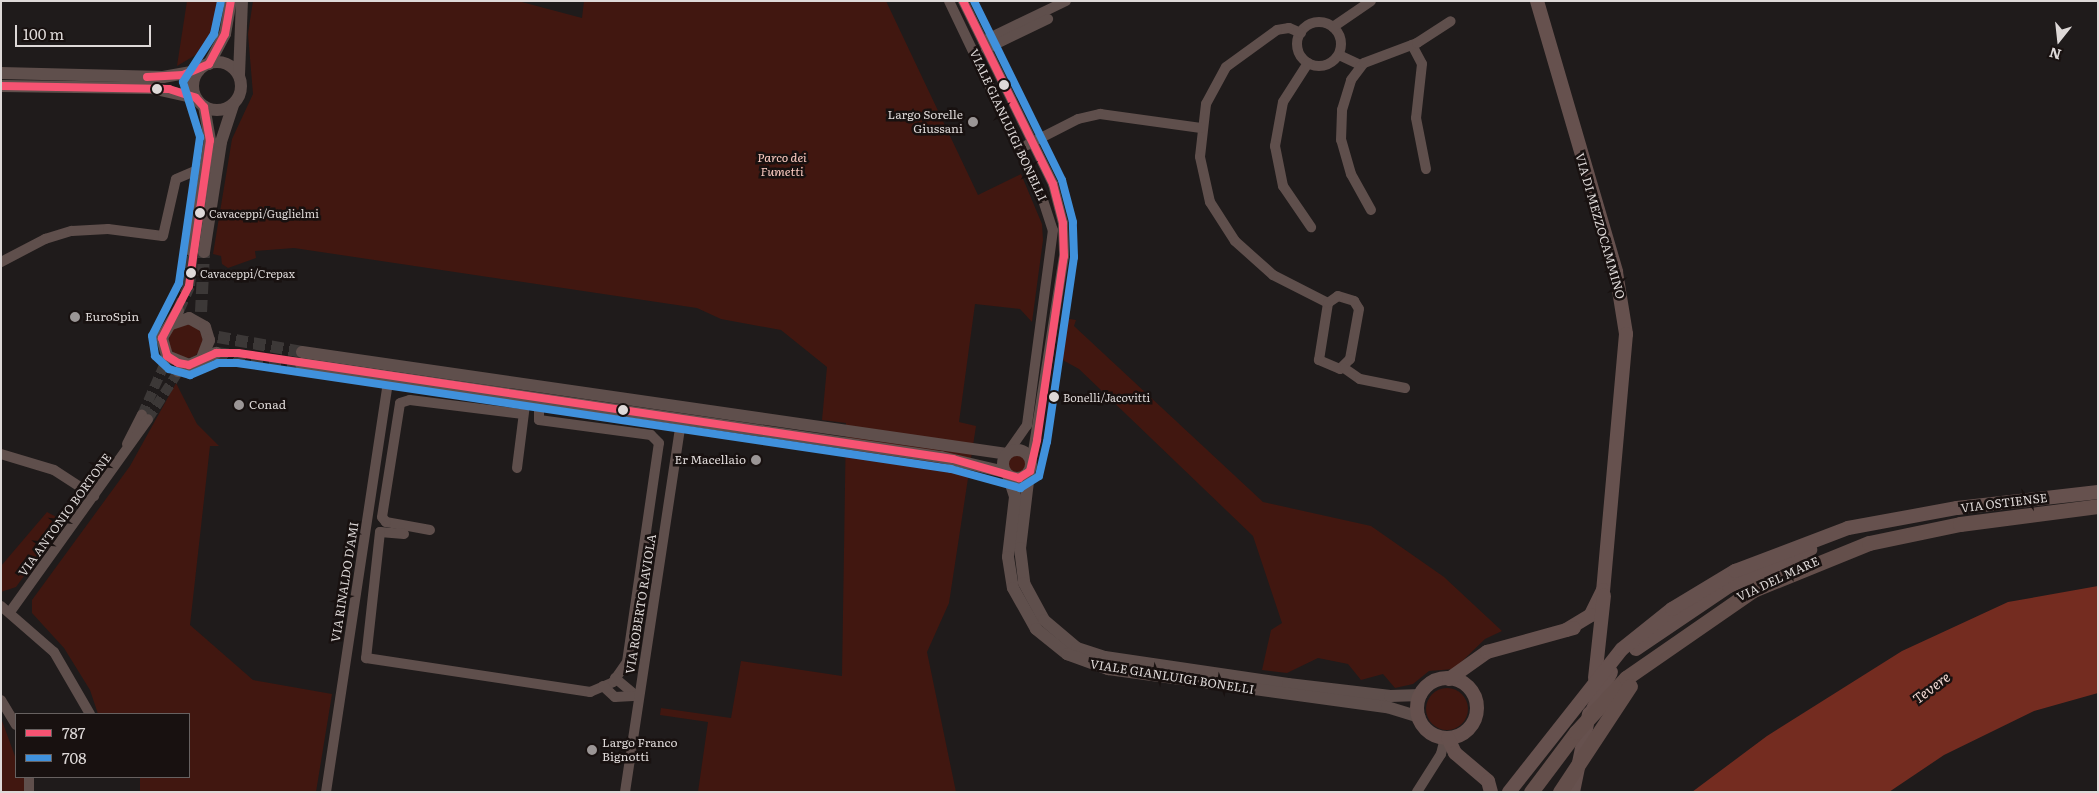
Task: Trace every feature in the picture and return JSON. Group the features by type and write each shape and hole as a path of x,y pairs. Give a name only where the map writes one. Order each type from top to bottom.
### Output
{"main road":[{"name":"VIA DI MEZZOCAMMINO","path":"1537,1 1621,292 1626,347 1621,431 1604,575 1601,642"},
{"name":"VIA OSTIENSE","path":"1910,517 2098,492"},
{"name":"VIA DEL MARE","path":"1531,792 1597,708 1673,642 1748,592 1854,547 1947,526 2098,506"},
{"path":"1587,723 1601,686 1619,663 1720,591 1819,546 1910,517"},
{"path":"1509,792 1601,672 1637,636 1672,609 1766,556 1837,531 1910,517"},
{"name":"VIA DI MEZZOCAMMINO","path":"1566,630 1594,611 1604,575"},
{"name":"VIA DI MEZZOCAMMINO","path":"1449,679 1502,647 1566,630 1592,626 1599,632 1601,642"},
{"path":"1573,792 1601,642"},
{"path":"1560,792 1617,702 1673,642"},
{"path":"1446,738 1470,727 1477,709 1467,686 1449,679 1432,682 1421,695 1419,717 1427,730 1446,738 1455,753 1491,790"}],"street":[{"path":"231,1 225,34 193,84 210,134 198,252 221,142 233,105 241,91 239,76 242,1"},
{"name":"VIALE GIANLUIGI BONELLI","path":"949,1 1047,208 1053,246 1027,425 1007,454 1007,474 1015,497 1008,557 1013,588 1036,629 1067,654 1108,668 1387,707 1419,717"},
{"name":"VIALE GIANLUIGI BONELLI","path":"963,1 1057,195 1064,242 1020,548 1024,584 1044,620 1077,648 1099,656 1278,683 1390,696 1421,695"},
{"path":"984,45 1066,1"},
{"path":"1308,64 1297,46 1300,33 1315,23 1333,27 1371,1"},
{"path":"984,45 1048,19"},
{"path":"1370,210 1351,174 1341,135 1344,98 1360,66 1412,45 1451,21"},
{"path":"1308,64 1326,65 1339,55 1341,42 1333,27"},
{"path":"1300,33 1289,28 1277,30 1233,59 1213,87 1201,128 1204,182 1224,227 1264,268 1314,292 1328,303"},
{"path":"1412,45 1422,64 1416,118 1426,169"},
{"path":"1339,55 1360,66"},
{"path":"1,73 163,77 204,67 226,64 239,76"},
{"path":"1308,64 1283,102 1275,146 1283,186 1311,227"},
{"path":"1,86 151,88 219,111 233,105"},
{"path":"1019,149 1091,115 1130,117 1201,128"},
{"path":"1,262 44,239 91,229 160,237 167,233 176,179 206,166"},
{"path":"1314,292 1354,301 1359,309 1344,368"},
{"path":"1338,296 1328,303 1319,360 1327,367 1344,368 1360,380 1405,388"},
{"path":"178,311 162,338 166,359 184,369 202,358 216,353"},
{"path":"169,325 185,318 202,318 214,336 202,358"},
{"path":"844,438 681,420 388,376 301,358 973,457 1021,451 1030,469 1019,478 973,457"},
{"name":"VIA RINALDO D'AMI","path":"326,792 388,376"},
{"path":"517,468 526,397"},
{"path":"403,537 379,538 366,658 590,692 615,678 627,662 659,443 651,436 540,420 539,399"},
{"path":"430,530 386,522 382,516 400,403 410,400 523,414"},
{"name":"VIA ANTONIO BORTONE","path":"6,609 94,496 122,457 145,417"},
{"name":"VIA ROBERTO RAVIOLA","path":"625,792 636,696 681,420"},
{"path":"1,454 54,470 94,496"},
{"path":"6,609 59,659 89,713"},
{"path":"615,678 636,696"},
{"path":"603,686 615,697 636,696"},
{"path":"1,700 15,722"},
{"path":"1417,792 1438,759 1446,738"},
{"path":"29,778 29,792"}],"green space":[{"path":"187,1 222,1 217,34 209,47 177,66"},
{"name":"Parco dei Fumetti","path":"253,1 518,1 582,18 584,1 886,1 978,195 1021,174 1042,224 1043,240 1032,322 1020,309 975,304 959,422 976,426 949,603 927,652 956,792 698,792 708,722 660,715 661,708 731,718 741,661 842,676 846,423 822,420 827,367 781,330 721,319 697,308 294,248 255,251 256,258 228,268 222,264 221,256 213,254 232,139 253,94 248,34"},
{"path":"1064,318 1076,320 1074,326 1263,502 1371,526 1444,577 1502,631 1485,639 1454,669 1429,671 1413,684 1395,688 1383,674 1361,680 1348,664 1318,658 1287,673 1262,670 1271,630 1282,623 1253,536 1079,369 1059,358"},
{"path":"186,324 198,329 203,341 198,353 186,358 174,353 169,341 174,329"},
{"path":"176,383 197,424 219,446 210,446 190,625 253,680 332,694 316,792 140,792 140,778 190,778 190,713 98,713 90,690 64,648 32,613 32,600 130,466"},
{"path":"1013,455 1021,455 1026,460 1024,471 1013,473 1008,468 1008,460"},
{"path":"47,512 64,521 16,587 1,592 1,566"},
{"path":"1443,688 1451,688 1462,694 1468,709 1462,724 1451,730 1443,730 1432,724 1426,713 1426,705 1432,694"},
{"path":"1,718 15,756 15,778 25,778 24,792 1,792"}],"water":[{"name":"Tevere","path":"2098,586 2098,693 2034,711 1944,755 1889,792 1692,792 1767,736 1902,651 2008,602"}],"tunnel":[{"path":"178,311 189,286 192,251"},
{"path":"201,312 204,252"},
{"path":"218,337 302,352"},
{"path":"216,353 301,364"},
{"path":"142,415 165,363"},
{"path":"148,419 178,372"}],"transit line":[{"name":"708","path":"221,1 214,34 183,82 200,137 179,283 152,336 155,356 169,369 190,375 218,363 237,363 951,469 1020,488 1039,476 1047,442 1074,257 1073,222 1062,180 974,1"},
{"name":"787","path":"147,77 183,75 209,64 225,34 231,1"},
{"name":"787","path":"1,86 169,89 196,98 204,107 210,140 189,286 162,338 167,356 178,363 189,365 216,353 238,353 953,459 1019,478 1030,471 1037,440 1064,256 1063,223 1053,184 963,1"}],"place":[{"name":"Largo Sorelle Giussani","path":"973,122"},
{"name":"Cavaceppi/Guglielmi","path":"200,213"},
{"name":"Cavaceppi/Crepax","path":"191,273"},
{"name":"EuroSpin","path":"75,317"},
{"name":"Bonelli/Jacovitti","path":"1054,397"},
{"name":"Conad","path":"239,405"},
{"name":"Er Macellaio","path":"756,460"},
{"name":"Largo Franco Bignotti","path":"592,750"}]}
